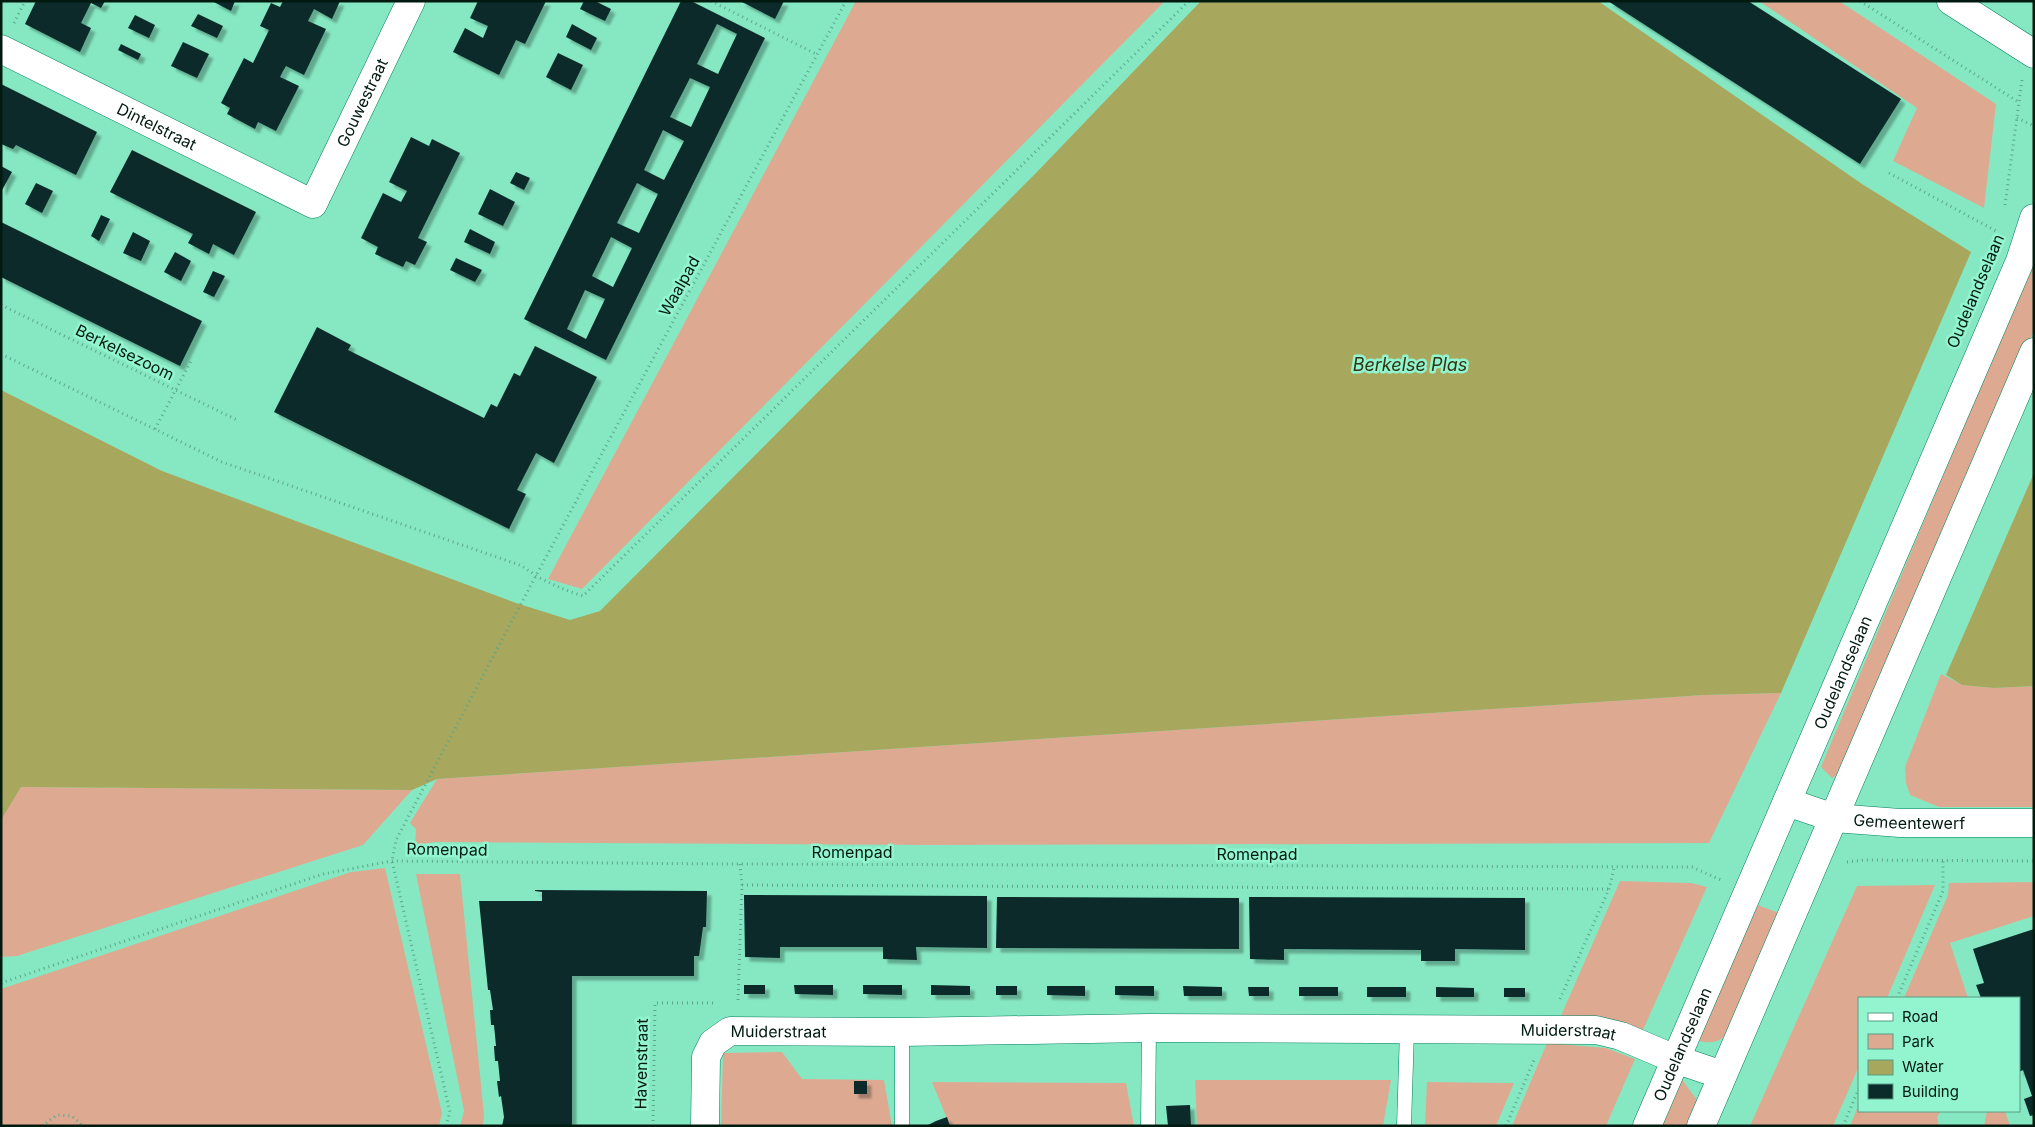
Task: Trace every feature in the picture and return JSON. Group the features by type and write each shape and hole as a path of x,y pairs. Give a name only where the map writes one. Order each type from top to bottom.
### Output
{"street":[{"name":"Gouwestraat","path":"313,204 411,1"},
{"path":"1951,1 2033,53"},
{"name":"Dintelstraat","path":"1,49 313,204"},
{"name":"Oudelandselaan","path":"1646,1126 2020,261 2034,218"},
{"path":"1701,1126 2034,352"},
{"name":"Gemeentewerf","path":"1787,802 1834,818 1900,823 2034,823"},
{"name":"Muiderstraat","path":"705,1126 706,1057 713,1043 730,1031 902,1032 1149,1028 1407,1030 1548,1028 1596,1030 1621,1036 1675,1059 1722,1076"}],"lane":[{"path":"1148,1126 1149,1028"},
{"path":"1404,1126 1407,1030"},
{"path":"902,1032 902,1126"}],"path":[{"path":"711,1 818,55"},
{"name":"Waalpad","path":"392,861 396,840 406,820 532,582 846,1"},
{"path":"1,354 222,462 526,567 536,575 566,591 583,596 1189,1"},
{"path":"1860,1 2020,103"},
{"name":"Oudelandselaan","path":"2004,214 2023,72 2033,53"},
{"path":"2017,118 2034,126"},
{"name":"Oudelandselaan","path":"1889,173 2001,233 2002,224"},
{"name":"Berkelsezoom","path":"1,305 239,421"},
{"path":"154,429 192,359"},
{"path":"1844,863 1865,860 2034,861"},
{"path":"1897,997 1943,891 1943,860"},
{"path":"392,861 450,1112 446,1126"},
{"name":"Romenpad","path":"1,983 323,874 392,861 1692,867 1720,879 1723,873"},
{"path":"737,1031 742,885 740,864"},
{"path":"742,885 1609,889"},
{"name":"Havenstraat","path":"653,1126 655,1003"},
{"path":"1843,1126 1858,1090"},
{"path":"42,1126 57,1115 72,1116 83,1126"}],"green space":[{"path":"856,1 1165,1 582,589 548,579"},
{"path":"1759,1 1839,1 1996,104 1984,208 1893,161 1917,108"},
{"path":"2034,252 2034,330 1843,771 1832,778 1821,767 2026,278"},
{"path":"1941,674 1962,685 1994,688 2034,686 2034,807 1939,807 1910,795 1906,783 1905,767"},
{"path":"1781,693 1709,843 929,845 436,842 415,845 416,829 410,823 437,779 1704,695"},
{"path":"21,787 412,790 363,845 17,956 1,957 1,816"},
{"path":"385,868 442,1113 439,1126 1,1126 1,989 351,872"},
{"path":"416,874 460,874 484,1115 483,1126 460,1126 464,1111"},
{"path":"1620,881 1691,883 1707,887 1642,1032 1560,1018"},
{"path":"2034,882 2034,916 1950,943 1968,997 1904,997 1948,895 1949,883"},
{"path":"1935,885 1887,997 1858,997 1858,1068 1833,1126 1750,1126 1857,886"},
{"path":"1752,903 1782,914 1726,1036 1712,1042 1697,1040"},
{"path":"1547,1043 1606,1048 1635,1059 1606,1126 1512,1126"},
{"path":"782,1052 802,1079 884,1080 892,1126 721,1126 723,1053"},
{"path":"1680,1077 1697,1100 1686,1126 1659,1126"},
{"path":"1195,1080 1391,1080 1383,1126 1197,1126"},
{"path":"932,1082 1126,1083 1134,1126 950,1126"},
{"path":"1427,1082 1514,1083 1496,1126 1425,1126"},
{"path":"1858,1106 1858,1112 1940,1112 1937,1117 1939,1126 1850,1126"},
{"path":"1987,1112 2005,1112 2010,1126 1984,1126"}],"water":[{"name":"Berkelse Plas","path":"1201,1 1598,1 1862,184 1971,252 1781,693 1704,695 437,779 412,790 21,787 1,820 1,390 162,471 516,603 570,620 600,611 1036,173"},
{"path":"2034,473 2034,686 1994,688 1962,685 1946,675"}],"building":[{"path":"36,1 105,1 101,8 91,3 81,23 91,28 80,52 25,24"},
{"path":"212,1 235,1 231,11"},
{"path":"283,1 340,1 332,19 314,9 308,21 326,29 304,75 286,66 280,77 299,86 276,131 258,122 255,129 227,114 230,108 221,103 244,58 253,63 269,30 260,26 271,3 280,7"},
{"path":"478,1 546,1 525,44 516,40 499,75 453,52 465,28 483,38 488,26 470,18"},
{"path":"584,1 595,1 611,9 605,21 580,9"},
{"path":"681,1 691,1 765,38 606,360 524,319","holes":["717,24 737,34 718,74 697,64","690,78 710,87 691,127 670,117","663,130 684,141 664,180 644,170","637,183 658,194 639,233 617,223","611,237 632,248 613,287 592,276","585,290 605,299 586,339 567,329"]},
{"path":"740,1 784,1 775,19"},
{"path":"1608,1 1748,1 1901,99 1860,164"},
{"path":"198,14 223,26 217,38 191,26"},
{"path":"135,15 155,25 149,38 128,28"},
{"path":"572,24 597,38 591,50 566,37"},
{"path":"183,42 209,54 197,78 171,66"},
{"path":"121,44 141,54 138,60 118,50"},
{"path":"558,53 583,65 571,90 546,77"},
{"path":"1,84 97,132 76,175 16,145 13,149 1,144"},
{"path":"411,137 429,146 432,139 460,153 418,238 427,242 415,265 406,261 403,267 375,254 378,247 361,238 383,193 401,202 407,191 389,182"},
{"path":"132,150 256,212 234,255 213,244 209,254 188,243 193,234 110,192"},
{"path":"1,166 12,172 1,192"},
{"path":"516,172 530,178 524,190 510,183"},
{"path":"36,183 53,191 42,213 25,204"},
{"path":"490,189 515,202 503,226 478,214"},
{"path":"101,215 110,219 99,241 91,236"},
{"path":"1,222 202,321 180,366 1,277"},
{"path":"470,229 495,242 490,254 464,242"},
{"path":"133,232 150,241 141,261 123,253"},
{"path":"175,252 191,261 181,281 164,272"},
{"path":"456,258 482,270 475,282 450,270"},
{"path":"213,271 225,276 214,297 203,292"},
{"path":"317,327 351,345 348,350 484,418 491,404 497,407 514,373 520,376 535,346 597,377 554,463 536,453 517,490 526,494 509,529 274,412"},
{"path":"535,890 707,891 706,927 703,927 699,956 694,956 694,976 572,976 572,1126 502,1126 504,1117 497,1081 500,1081 498,1061 495,1061 494,1025 491,1025 490,1010 493,1010 490,990 488,990 479,901 542,901 542,892"},
{"path":"744,895 987,896 987,948 916,947 917,960 883,959 883,947 780,947 780,958 745,957"},
{"path":"997,897 1239,898 1239,949 996,948"},
{"path":"1249,897 1525,898 1525,950 1455,949 1455,961 1421,961 1421,950 1284,949 1284,960 1250,959"},
{"path":"2034,929 2034,1115 2030,1116 2024,1099 2032,1096 2023,1070 2020,1072 2020,997 1981,997 1976,985 1984,983 1973,949"},
{"path":"744,985 765,985 765,994 744,994"},
{"path":"794,985 833,985 833,995 795,994"},
{"path":"863,985 902,985 902,995 863,994"},
{"path":"931,985 970,986 970,995 931,995"},
{"path":"996,986 1017,986 1017,995 996,995"},
{"path":"1047,986 1085,986 1085,996 1047,995"},
{"path":"1115,986 1154,986 1154,996 1115,995"},
{"path":"1183,986 1222,987 1222,996 1184,996"},
{"path":"1248,987 1269,987 1269,996 1249,996"},
{"path":"1299,987 1338,987 1338,996 1299,996"},
{"path":"1367,987 1406,987 1406,997 1367,997"},
{"path":"1436,987 1474,988 1474,997 1436,997"},
{"path":"1504,988 1525,988 1525,997 1504,997"},
{"path":"854,1081 867,1081 867,1094 854,1094"},
{"path":"1190,1105 1191,1126 1168,1126 1166,1106"},
{"path":"947,1117 950,1126 926,1126 936,1121"}]}
